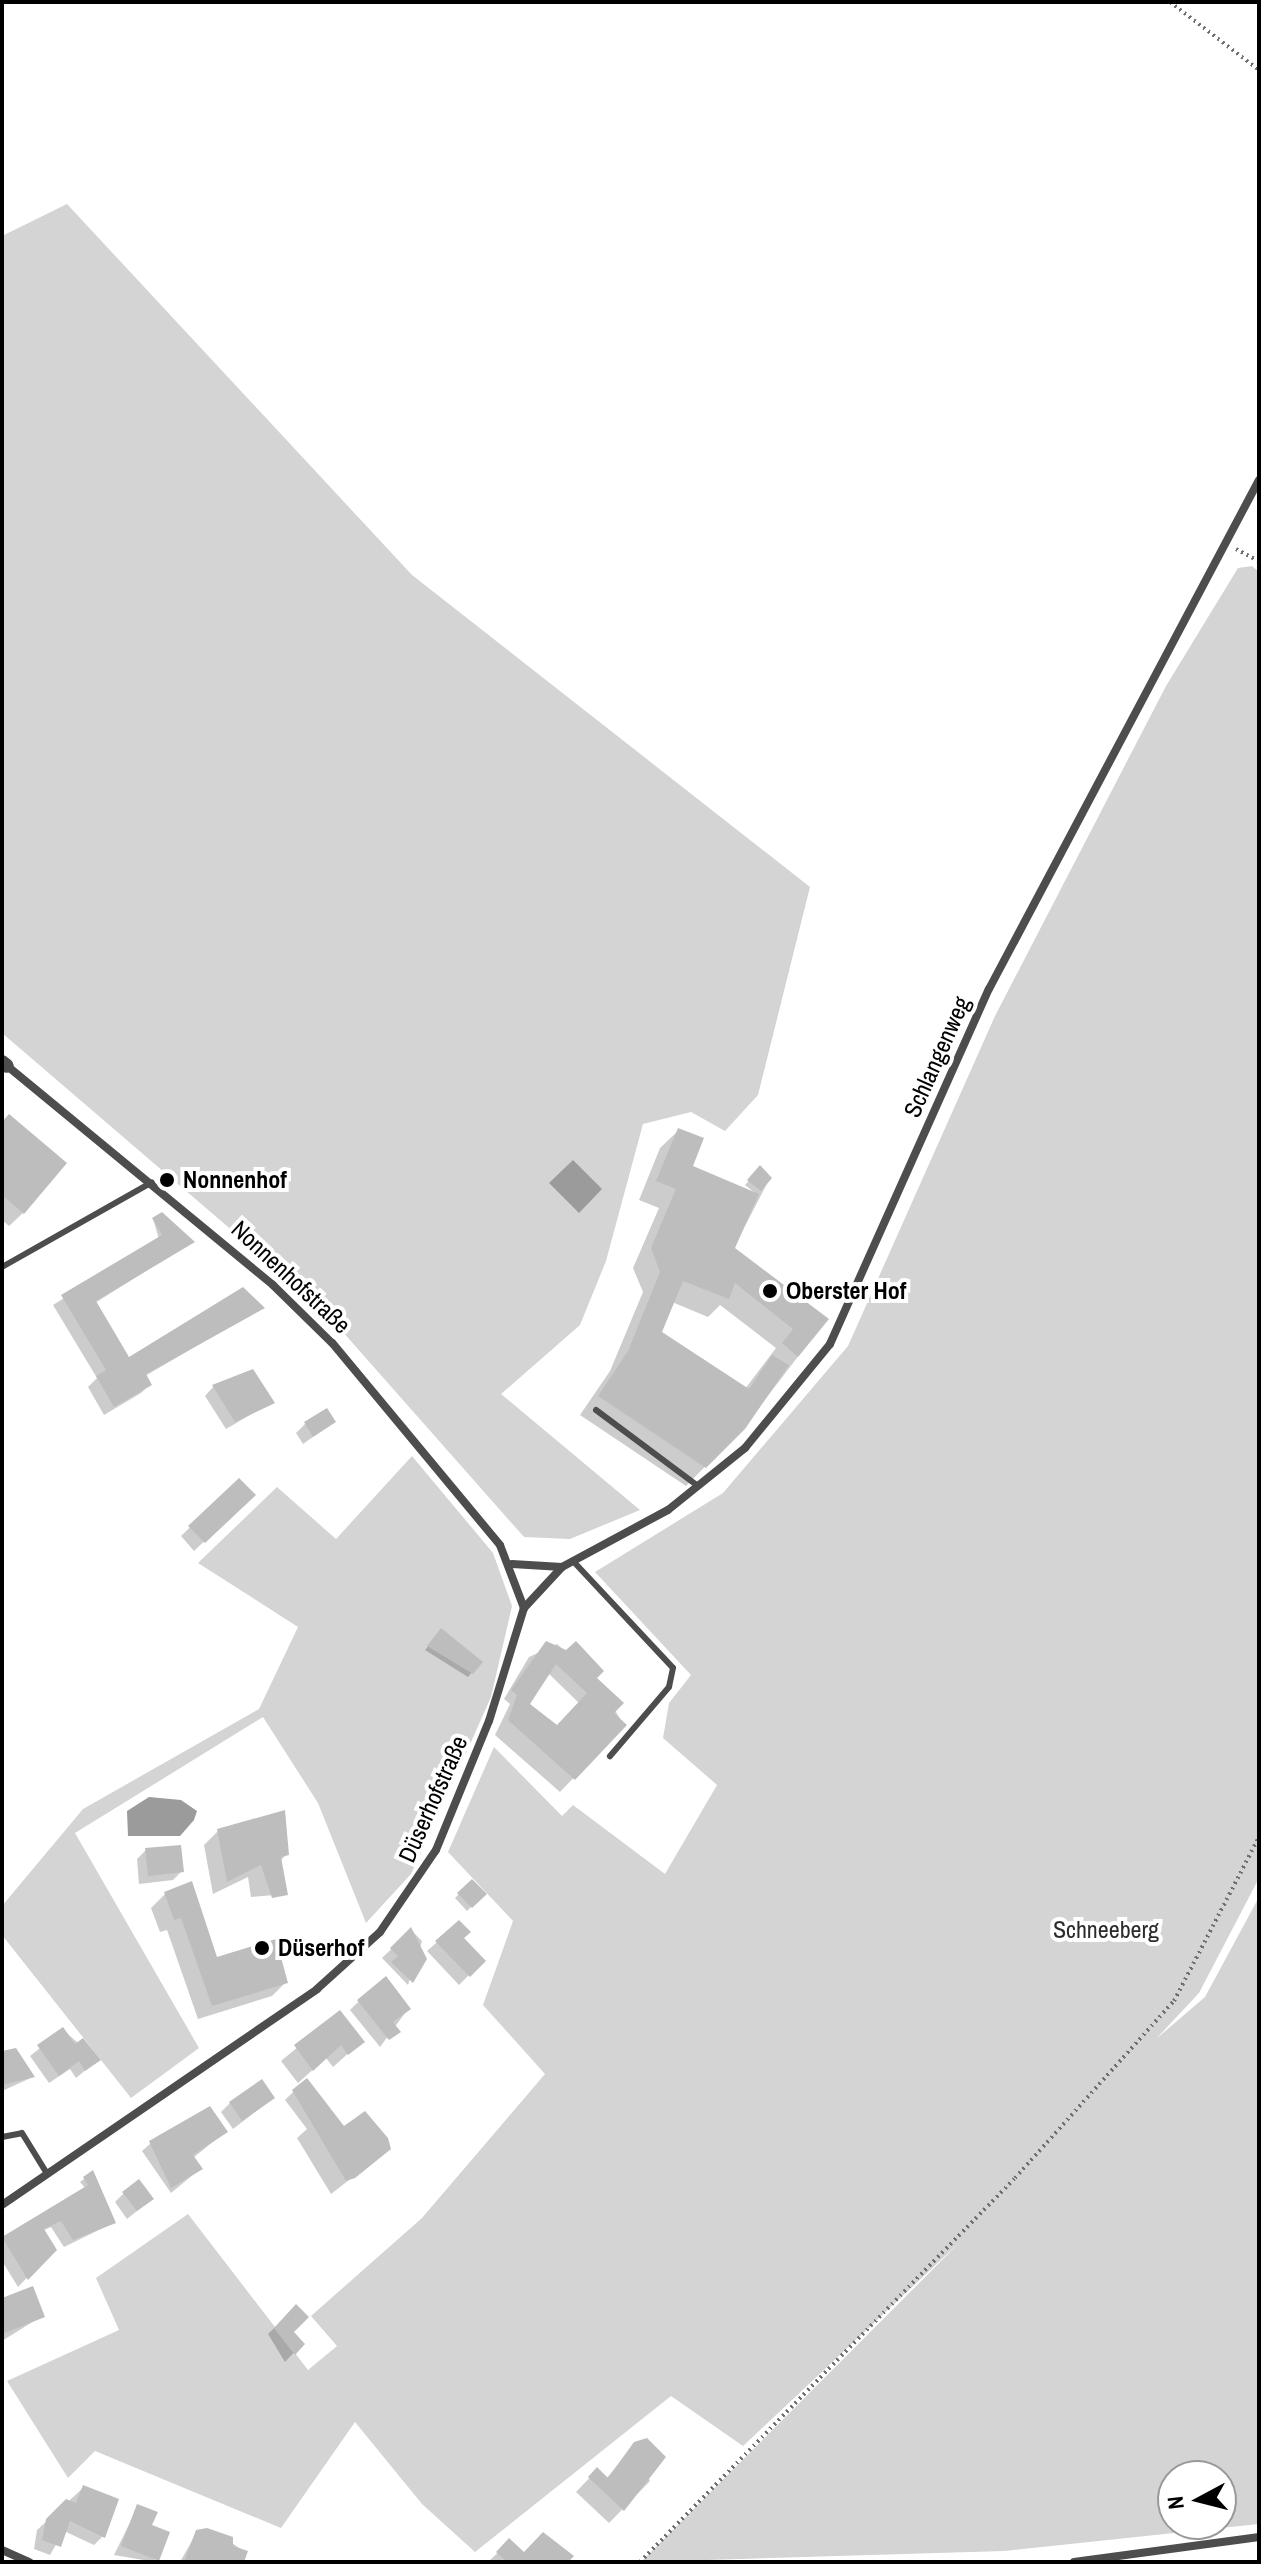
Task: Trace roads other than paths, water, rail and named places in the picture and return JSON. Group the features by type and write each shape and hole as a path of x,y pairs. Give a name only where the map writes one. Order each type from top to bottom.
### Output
{"street":[{"name":"Schlangenweg","path":"562,1567 698,1486 745,1448 830,1344 989,989 1259,480"},
{"name":"Nonnenhofstraße","path":"5,1064 152,1182 332,1343 512,1564 524,1608"},
{"path":"512,1564 562,1567"},
{"name":"Düserhofstraße","path":"2,2205 317,1989 380,1932 436,1850 494,1708 524,1608 562,1567"},
{"path":"1074,2562 1259,2537"},
{"path":"2,2550 29,2562"}],"lane":[{"path":"2,1267 152,1182"},
{"path":"596,1410 698,1486"},
{"path":"573,1561 673,1668 669,1687 610,1756"},
{"path":"2,2137 22,2133 46,2172"}],"place":[{"name":"Nonnenhof","path":"167,1180"},
{"name":"Oberster Hof","path":"770,1291"},
{"name":"Düserhof","path":"262,1948"}],"park label":[{"name":"Schneeberg","path":"1106,1930"}]}
